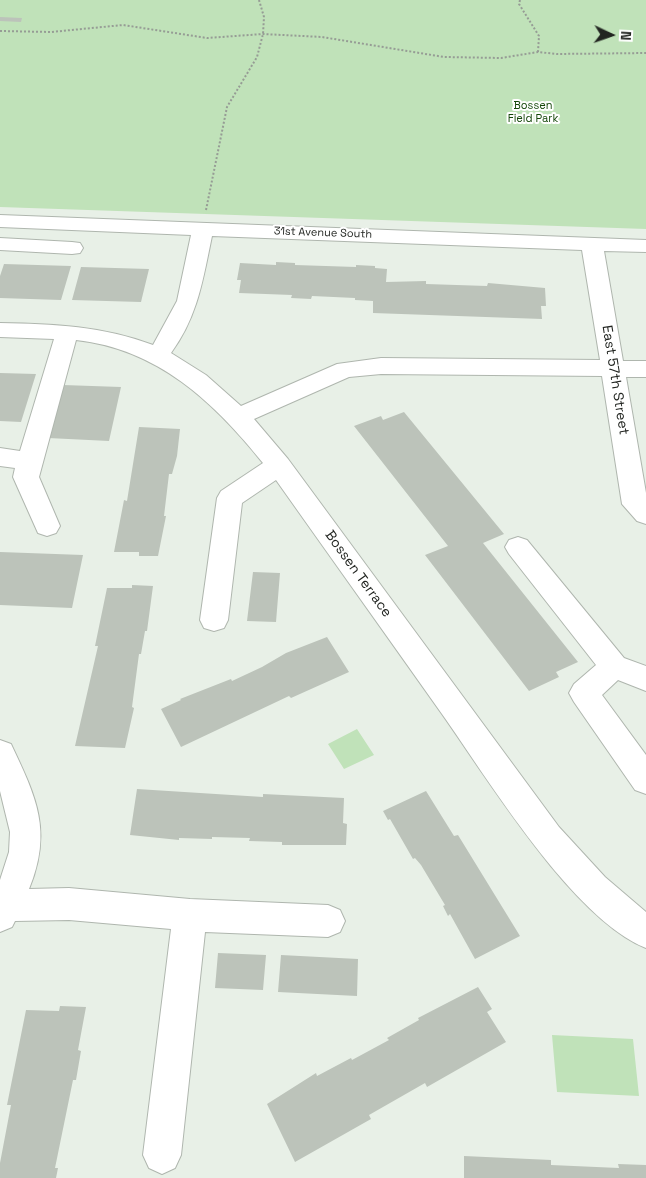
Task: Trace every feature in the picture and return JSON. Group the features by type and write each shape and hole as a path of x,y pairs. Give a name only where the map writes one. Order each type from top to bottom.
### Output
{"street":[{"name":"31st Avenue South","path":"0,221 646,246"},
{"path":"8,245 25,222"},
{"path":"158,355 169,340 188,301 202,228"},
{"name":"East 57th Street","path":"592,244 614,367 635,504 644,514"},
{"path":"8,245 72,248"},
{"name":"Bossen Terrace","path":"0,330 67,332 93,335 158,355 181,367 239,416 279,464 548,837 591,888 629,922 646,932"},
{"path":"47,526 26,477 67,332"},
{"path":"239,416 345,370 381,366 614,367 646,369"},
{"path":"0,457 29,461"},
{"path":"214,620 230,498 279,464"},
{"path":"518,548 614,666 646,679"},
{"path":"614,666 584,693 646,780"},
{"path":"0,753 20,802 26,842 16,884 3,910"},
{"path":"3,910 69,904 190,915 328,921"},
{"path":"162,1155 190,915"}],"path":[{"path":"202,228 227,107 257,57 263,34 264,17 259,0"},
{"path":"520,0 519,4 539,36 538,52"},
{"path":"0,31 51,32 123,25 207,38 263,34 322,37 444,57 501,58 538,52 557,54 646,53"}],"green space":[{"name":"Bossen Field Park","path":"0,0 646,0 646,229 0,207"},
{"path":"357,729 374,755 344,769 328,744"},
{"path":"552,1035 633,1039 639,1096 557,1092"}],"building":[{"path":"0,17 22,18 21,22 0,21"},
{"path":"276,262 295,263 295,265 375,266 375,268 387,269 386,282 426,281 426,284 487,286 488,283 545,288 546,306 541,306 542,319 373,313 373,301 355,300 355,298 312,296 311,299 291,298 292,295 239,293 241,280 237,280 240,263 276,265"},
{"path":"4,264 71,266 61,300 0,298 0,276"},
{"path":"81,267 149,269 141,302 72,300"},
{"path":"0,373 36,374 21,422 0,421"},
{"path":"63,385 121,387 109,441 48,438"},
{"path":"404,412 504,534 483,543 578,662 556,672 559,677 529,691 425,555 448,546 354,426 381,416 383,420"},
{"path":"139,427 180,429 177,456 172,474 169,474 164,516 166,516 158,556 139,556 139,552 114,552 124,500 127,501"},
{"path":"0,552 83,555 72,608 0,605"},
{"path":"253,572 280,573 276,622 247,621"},
{"path":"132,585 153,586 147,631 145,631 141,654 139,654 132,707 134,708 125,748 75,746 98,646 95,646 107,588 132,588"},
{"path":"327,637 349,672 291,698 289,696 181,747 161,709 180,699 231,679 232,681 286,653"},
{"path":"137,789 263,797 263,794 344,798 343,823 347,824 346,845 282,845 282,842 249,841 250,838 212,837 212,839 179,838 179,840 130,835"},
{"path":"426,791 454,836 458,835 520,936 475,959 450,914 448,916 443,906 445,905 421,865 415,858 413,859 390,819 388,820 383,811"},
{"path":"218,953 266,955 263,990 215,988"},
{"path":"281,955 358,959 357,996 278,992"},
{"path":"478,987 492,1009 487,1012 506,1042 427,1087 425,1083 369,1115 371,1119 295,1162 267,1104 316,1073 317,1076 351,1058 352,1060 389,1040 387,1038 419,1020 418,1018"},
{"path":"60,1006 86,1007 78,1050 81,1051 76,1080 73,1080 55,1168 58,1168 56,1178 0,1178 0,1163 11,1105 7,1105 26,1010 59,1011"},
{"path":"464,1156 551,1160 551,1165 619,1168 618,1164 646,1165 646,1178 464,1178"}]}
